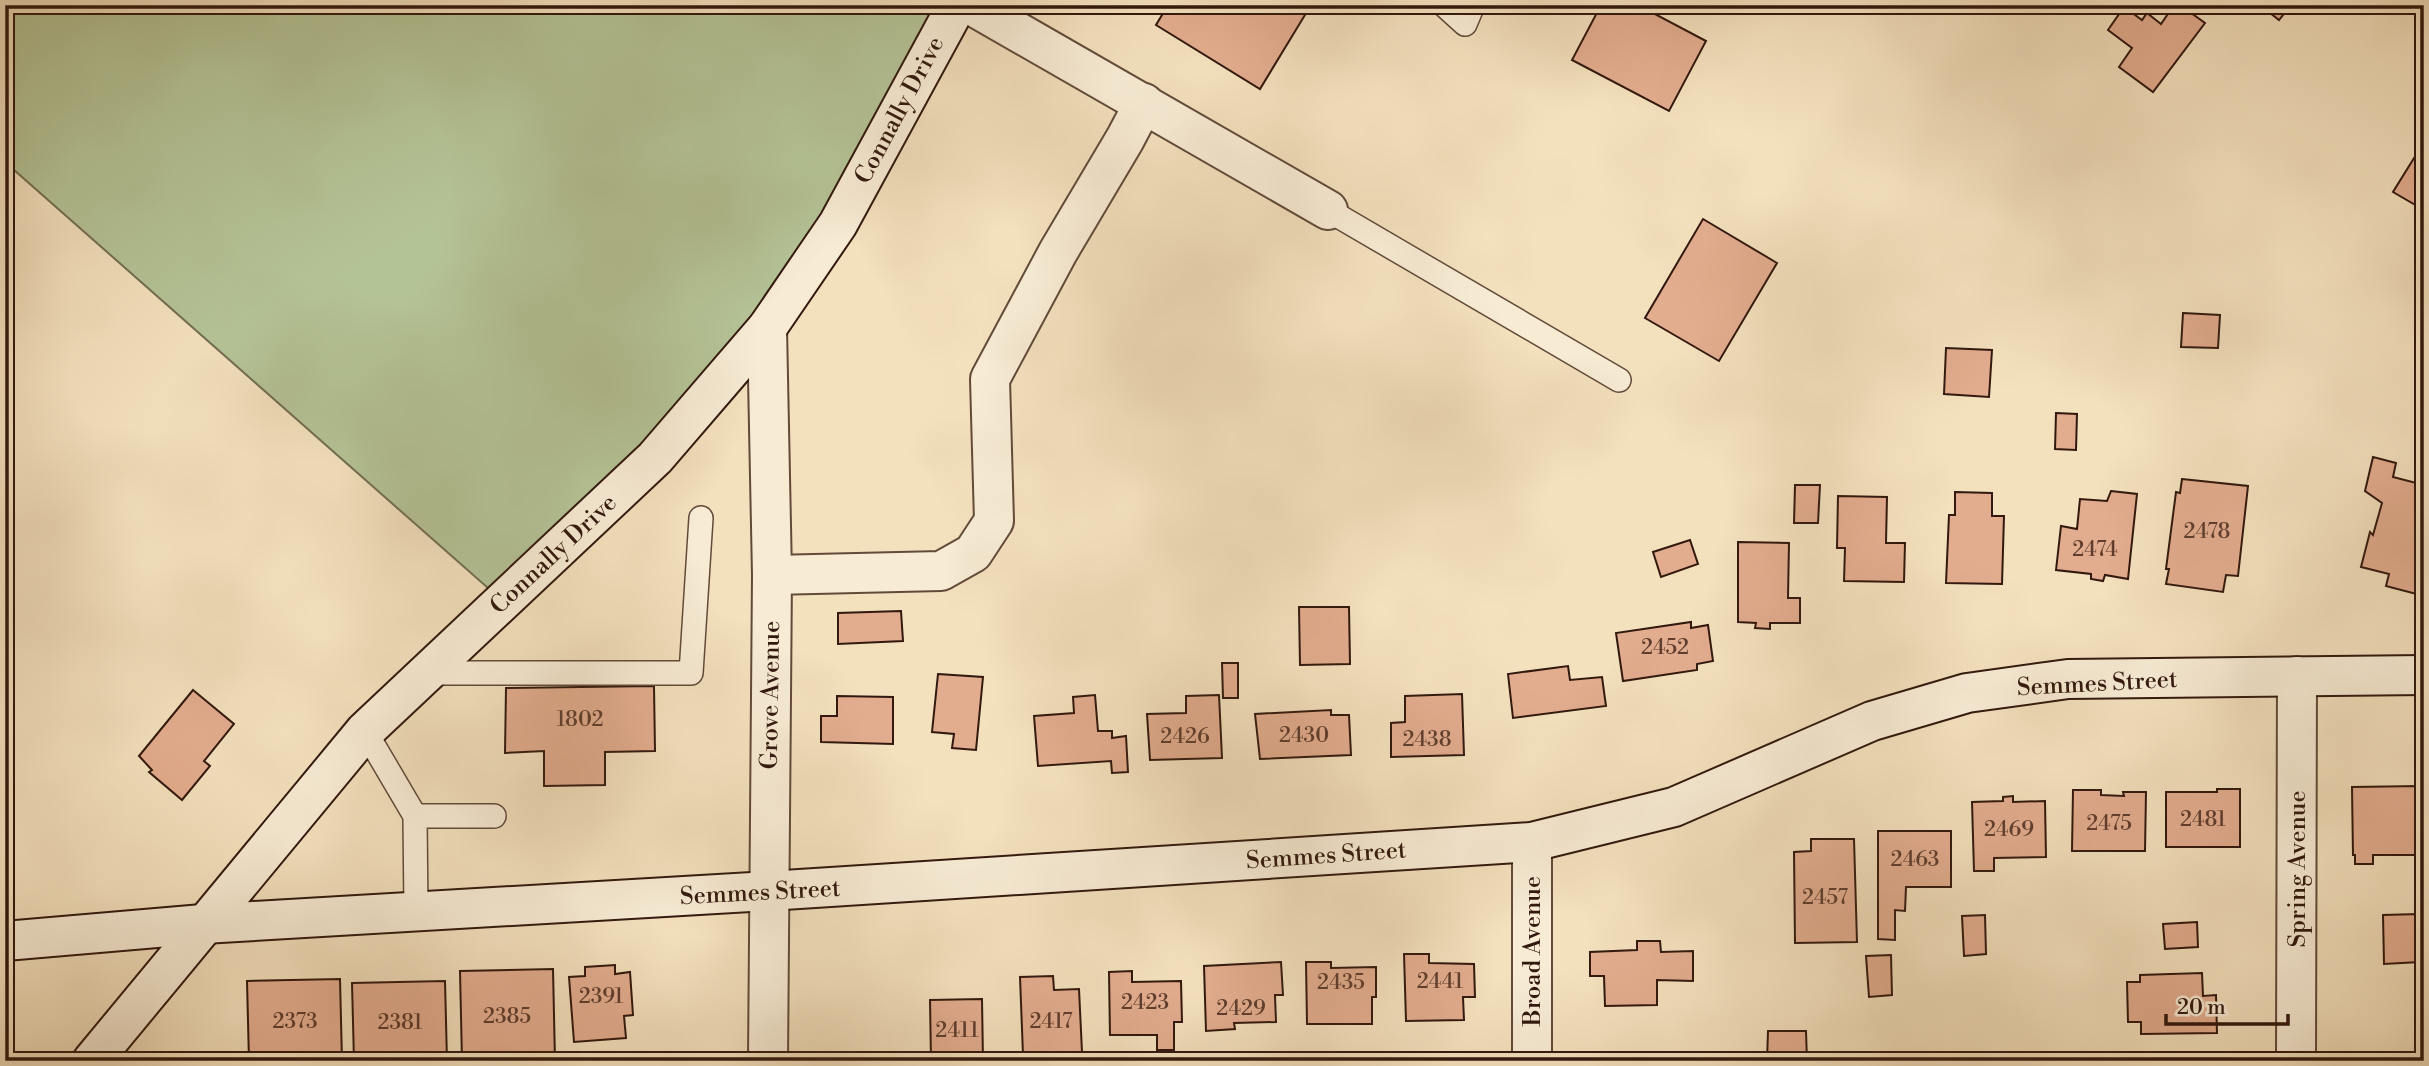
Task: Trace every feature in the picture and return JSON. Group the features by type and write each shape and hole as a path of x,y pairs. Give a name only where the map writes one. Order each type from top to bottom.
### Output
{"street":[{"name":"Connally Drive","path":"92,1061 365,731 655,458 768,328 838,224 957,5"},
{"path":"971,5 1328,210"},
{"path":"772,575 941,571 972,553 994,521 990,379 1058,252 1144,103"},
{"name":"Grove Avenue","path":"768,328 772,575 768,1061"},
{"name":"Semmes Street","path":"5,941 203,925 1532,842 1674,807 1872,721 1967,693 2068,679 2424,675"},
{"name":"Spring Avenue","path":"2296,1061 2297,676"},
{"name":"Broad Avenue","path":"1532,842 1532,1061"}],"lane":[{"path":"1444,5 1465,24 1473,5"},
{"path":"1328,210 1619,380"},
{"path":"428,673 691,673 701,518"},
{"path":"365,731 415,816 416,912"},
{"path":"415,816 494,816"}],"green space":[{"path":"5,5 972,5 765,363 497,596 5,162"}],"building":[{"path":"1168,5 1311,5 1260,89 1156,25"},
{"path":"1601,5 1638,5 1706,41 1669,111 1572,60"},
{"path":"2174,5 2180,5 2205,23 2153,92 2119,67 2132,48 2108,30 2124,7 2142,20 2147,13 2161,24"},
{"path":"2260,5 2291,5 2279,20"},
{"path":"2424,142 2424,210 2393,192"},
{"path":"1703,219 1777,263 1719,361 1645,318"},
{"path":"2183,313 2220,315 2218,348 2181,347"},
{"path":"1946,348 1992,350 1989,397 1944,394"},
{"path":"2056,413 2077,414 2076,450 2055,449"},
{"path":"2373,457 2396,463 2393,477 2424,485 2424,518 2418,539 2424,541 2424,596 2386,586 2389,574 2361,567 2370,532 2373,535 2382,503 2365,491"},
{"path":"2182,479 2248,486 2238,576 2226,575 2223,592 2166,584 2176,492 2180,493"},
{"path":"1795,485 1820,485 1818,523 1794,523"},
{"path":"2111,491 2137,494 2128,579 2105,575 2103,581 2091,579 2091,574 2056,570 2061,526 2077,529 2080,499 2107,501"},
{"path":"1955,492 1992,493 1992,516 2004,516 2002,584 1946,583 1949,515 1955,515"},
{"path":"1838,496 1887,497 1886,543 1905,543 1904,582 1844,581 1845,548 1837,548"},
{"path":"1690,540 1698,564 1661,577 1653,552"},
{"path":"1738,542 1789,543 1788,598 1800,598 1800,623 1770,623 1770,629 1755,628 1756,623 1738,622"},
{"path":"1299,607 1349,607 1350,664 1300,665"},
{"path":"901,611 903,641 838,644 838,613"},
{"path":"1691,622 1691,628 1708,625 1713,661 1697,664 1697,670 1623,681 1616,633"},
{"path":"1222,663 1238,663 1238,698 1223,698"},
{"path":"1568,666 1570,680 1602,677 1606,706 1513,718 1508,674"},
{"path":"938,674 983,677 976,750 952,748 954,734 932,732"},
{"path":"654,686 655,751 605,752 605,785 544,786 544,751 505,753 506,688"},
{"path":"193,690 234,724 204,761 210,766 182,800 149,772 152,770 139,756"},
{"path":"1462,694 1464,755 1391,757 1391,723 1405,722 1405,696"},
{"path":"1095,695 1098,731 1112,731 1112,738 1126,736 1128,772 1112,773 1111,761 1038,766 1034,716 1074,713 1073,697"},
{"path":"1219,695 1222,758 1150,760 1147,714 1186,713 1186,696"},
{"path":"837,696 893,697 893,744 821,742 821,716 837,716"},
{"path":"1331,710 1331,715 1349,715 1351,755 1260,759 1255,714"},
{"path":"2420,786 2421,855 2373,855 2373,864 2355,864 2352,787"},
{"path":"2217,789 2240,789 2240,847 2166,847 2166,792 2217,792"},
{"path":"2073,790 2101,790 2101,795 2124,796 2123,792 2146,792 2145,851 2072,851"},
{"path":"2013,796 2013,802 2045,801 2046,857 1994,858 1994,871 1974,871 1972,802 2003,801 2003,797"},
{"path":"1878,831 1951,831 1951,887 1906,887 1905,911 1895,910 1895,940 1878,939"},
{"path":"1811,839 1854,839 1857,942 1795,943 1794,852 1811,851"},
{"path":"2419,914 2420,962 2384,964 2383,915"},
{"path":"1985,915 1986,954 1964,956 1962,916"},
{"path":"2197,922 2198,947 2165,949 2163,924"},
{"path":"1637,941 1660,941 1661,952 1693,951 1693,981 1657,980 1657,1005 1605,1006 1604,976 1590,976 1590,952 1637,950"},
{"path":"1404,954 1429,954 1429,963 1474,964 1475,997 1463,997 1464,1020 1406,1021"},
{"path":"1891,955 1892,995 1869,997 1866,956"},
{"path":"1281,962 1283,995 1275,995 1276,1022 1234,1023 1235,1029 1206,1031 1204,966"},
{"path":"1306,962 1331,962 1331,968 1376,967 1376,997 1372,997 1372,1024 1307,1024"},
{"path":"615,965 615,974 630,972 633,1015 624,1016 626,1038 574,1042 569,977 585,976 585,967"},
{"path":"553,969 555,1061 462,1061 460,971"},
{"path":"1132,971 1132,982 1181,981 1182,1022 1174,1022 1174,1050 1157,1050 1157,1035 1110,1035 1109,972"},
{"path":"2202,973 2203,996 2216,995 2217,1033 2141,1034 2141,1022 2128,1022 2127,982 2140,982 2140,975"},
{"path":"1053,976 1054,990 1079,989 1082,1052 1023,1055 1020,977"},
{"path":"340,979 342,1061 249,1061 247,981"},
{"path":"445,981 447,1061 354,1061 352,983"},
{"path":"982,999 983,1061 931,1061 930,1000"},
{"path":"1768,1031 1806,1031 1807,1061 1767,1061"},
{"path":"1402,1054 1440,1055 1440,1061 1403,1061"}]}
